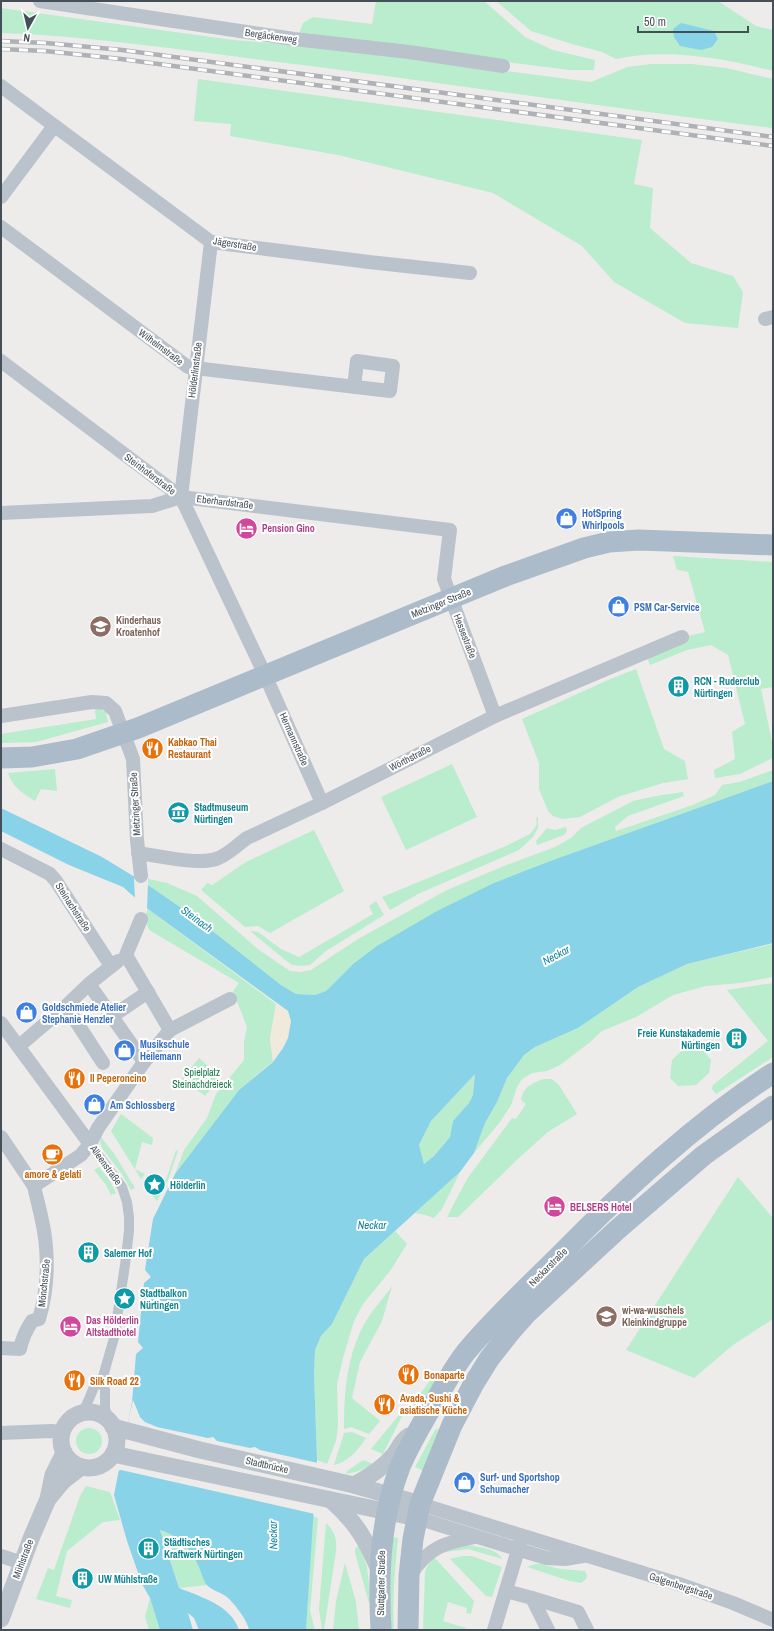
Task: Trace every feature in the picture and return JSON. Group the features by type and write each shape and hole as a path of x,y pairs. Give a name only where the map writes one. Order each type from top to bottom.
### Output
{"main road":[{"name":"Metzinger Straße","path":"1,758 32,757 77,749 124,733 554,558 584,548 609,542 647,540 773,545"},
{"name":"Neckarstraße","path":"390,1504 400,1468 424,1421 462,1359 486,1330 600,1214 666,1154 712,1116 773,1073"},
{"name":"Neckarstraße","path":"419,1511 452,1425 473,1385 489,1359 511,1331 528,1313 655,1195 729,1136 773,1106"},
{"path":"712,1116 729,1136"},
{"path":"424,1421 452,1425"},
{"name":"Stuttgarter Straße","path":"381,1630 381,1554 390,1504"},
{"path":"408,1630 409,1576 419,1511"}],"street":[{"name":"Bergäckerweg","path":"40,1 294,39 409,52 503,66"},
{"name":"Jägerstraße","path":"1,86 211,242 470,274"},
{"path":"1,197 54,126"},
{"name":"Wilhelmstraße","path":"1,228 188,367 354,387"},
{"name":"Hölderlinstraße","path":"181,497 211,242"},
{"name":"Steinhoferstraße","path":"1,361 181,497 265,675"},
{"name":"Eberhardstraße","path":"1,513 152,506 181,497 450,530"},
{"name":"Hessestraße","path":"450,530 444,578 495,716"},
{"name":"Wörthstraße","path":"138,853 183,860 215,860 227,854 247,838 322,804 495,716 682,637"},
{"name":"Hermannstraße","path":"265,675 322,804"},
{"name":"Metzinger Straße","path":"1,716 92,702 106,703 115,711 133,759 138,853 141,876"},
{"name":"Steinachstraße","path":"1,849 50,874 111,966"},
{"path":"19,1046 66,1006 89,984 126,955 141,919"},
{"path":"126,955 170,1030"},
{"path":"89,984 144,1062"},
{"path":"112,1017 148,992"},
{"path":"34,1186 81,1155 90,1144 98,1128 144,1062 170,1030 230,999"},
{"path":"66,1006 103,1063"},
{"name":"Alleenstraße","path":"1,1023 122,1186 127,1202 129,1217 125,1265 114,1338 102,1380 105,1390 105,1409 115,1426"},
{"name":"Mönchstraße","path":"1,1137 34,1186 42,1217 47,1257 46,1278 39,1319 32,1321 22,1341 20,1349 1,1348"},
{"name":"Alleenstraße","path":"79,1414 86,1406 94,1387 102,1380"},
{"path":"91,1412 102,1416 115,1426 115,1454 99,1466 90,1468 81,1467 71,1462 64,1453 61,1443 62,1432 65,1424 71,1418 79,1414 91,1412"},
{"path":"354,1485 372,1476 393,1455 404,1438 424,1421"},
{"name":"Stadtbrücke","path":"115,1426 200,1450 354,1485 390,1504"},
{"path":"1,1433 43,1431 62,1432"},
{"name":"Mühlstraße","path":"1,1619 48,1499 53,1475 64,1453"},
{"name":"Stadtbrücke","path":"115,1454 332,1501 390,1504 419,1511"},
{"name":"Mühlstraße","path":"48,1499 64,1481 81,1467"},
{"path":"332,1501 346,1513 361,1533 380,1572"},
{"name":"Galgenbergstraße","path":"419,1511 522,1535 726,1601 773,1620"},
{"name":"Galgenbergstraße","path":"419,1511 477,1536 546,1558 565,1559 587,1556"},
{"path":"494,1630 522,1535"},
{"name":"Galgenbergstraße","path":"409,1576 420,1560 434,1550 451,1541 477,1536"},
{"path":"1,1556 22,1563"},
{"path":"506,1591 578,1612 587,1630"},
{"path":"532,1598 548,1630"}],"green space":[{"path":"376,1 484,1 525,37 553,50 595,60 594,70 569,70 298,36 303,23 313,17 372,24"},
{"path":"496,1 718,1 756,26 773,30 773,71 734,62 695,56 655,54 616,59 602,52 531,31"},
{"path":"1,8 233,40 314,46 591,82 627,67 651,64 692,64 726,68 773,79 773,128 164,47 66,37 1,33"},
{"path":"198,79 642,140 634,184 653,188 650,228 691,263 733,276 743,292 738,328 685,323 614,282 582,246 493,193 338,155 230,136 231,124 194,121"},
{"path":"673,556 773,562 773,687 761,689 773,747 773,758 740,774 715,778 714,770 735,759 732,732 745,724 728,655 711,645 687,650 650,665 646,654 684,637 705,632 688,572 677,570"},
{"path":"636,669 664,749 685,761 688,779 663,783 618,797 580,817 562,819 553,816 548,811 539,789 539,763 522,719"},
{"path":"99,709 106,712 108,722 36,742 1,743 1,734 96,719 95,710"},
{"path":"452,764 477,817 406,850 381,797"},
{"path":"55,769 57,791 41,789 35,801 18,789 12,782 8,773"},
{"path":"773,770 773,781 553,860 353,964 326,991 315,995 296,994 281,985 196,918 148,885 148,879 167,883 197,896 259,950 290,971 300,972 311,970 358,939 447,890 504,866 555,847 571,838 581,828 633,801 683,792 684,796 628,816 615,827 616,831 693,805 715,795 722,785 740,782"},
{"path":"538,817 538,828 533,837 519,850 420,893 390,910 382,897 506,846 530,834 537,824 536,818"},
{"path":"566,827 567,831 564,835 537,845 536,841 547,828 555,830"},
{"path":"314,830 344,891 270,933 258,926 245,927 201,890 207,883 212,885 246,862"},
{"path":"376,901 384,915 326,951 310,965 292,965 250,931 258,932 281,949 299,957 373,914 369,906"},
{"path":"148,909 276,1004 270,1039 273,1061 239,1090 175,1174 184,1150 207,1118 216,1094 244,1060 244,1042 247,1027 233,991 239,983 149,930 144,917"},
{"path":"773,944 773,977 740,983 706,986 673,995 636,1017 602,1031 560,1065 547,1071 532,1073 522,1079 517,1087 511,1105 500,1122 474,1153 485,1123 497,1102 507,1078 524,1055 535,1047 578,1028 638,987 687,964"},
{"path":"773,983 773,1057 716,1094 712,1089 713,1085 768,1041 727,990"},
{"path":"694,1039 711,1060 709,1073 696,1085 678,1086 670,1078 672,1060"},
{"name":"Spielplatz Steinachdreieck","path":"199,1058 220,1077 205,1096 182,1079"},
{"path":"475,1074 473,1095 469,1103 453,1121 450,1137 434,1156 424,1164 419,1145 431,1121"},
{"path":"543,1079 552,1079 559,1085 577,1114 548,1132 458,1217 447,1217 467,1179 512,1118 516,1119 526,1104 521,1100 526,1089 531,1084"},
{"path":"121,1114 153,1138 152,1145 142,1142 135,1169 145,1174 141,1179 111,1131"},
{"path":"101,1137 115,1155 135,1188 131,1190 122,1174 102,1148 100,1142"},
{"path":"176,1150 178,1151 168,1180 157,1201 143,1183 147,1175 166,1180"},
{"path":"99,1167 110,1181 116,1193 111,1195 106,1185 94,1170"},
{"path":"460,1172 442,1209 434,1218 415,1213"},
{"path":"738,1177 773,1218 773,1319 733,1345 694,1378 626,1350"},
{"path":"395,1231 407,1244 390,1271 363,1304 354,1321 337,1384 338,1426 336,1441 327,1464 317,1460 314,1374 315,1350 321,1336 332,1324 364,1259"},
{"path":"392,1286 382,1321 360,1362 352,1398 380,1421 369,1434 351,1427 344,1429 346,1387 355,1346 366,1321"},
{"path":"434,1375 435,1380 432,1388 415,1405 413,1404"},
{"path":"404,1412 383,1454 371,1449 399,1415"},
{"path":"89,1428 98,1432 102,1441 98,1450 89,1454 80,1450 76,1441 80,1432"},
{"path":"438,1429 441,1431 424,1471 415,1467 435,1430"},
{"path":"352,1432 366,1438 352,1455 344,1461 334,1465 344,1433"},
{"path":"363,1460 374,1464 359,1471 346,1474 347,1471"},
{"path":"86,1486 110,1492 120,1520 103,1522 67,1551 56,1596 72,1600 70,1608 36,1599 48,1568 54,1570 80,1496"},
{"path":"313,1516 318,1518 310,1611 315,1630 306,1630"},
{"path":"326,1523 332,1529 336,1539 336,1551 324,1630 322,1630 319,1609"},
{"path":"160,1530 177,1537 189,1547 207,1585 179,1588"},
{"path":"392,1537 398,1538 393,1618 394,1630 390,1630 388,1616"},
{"path":"359,1545 367,1567 371,1603 369,1603 355,1553 355,1549"},
{"path":"467,1545 492,1550 500,1555 502,1559 468,1549 446,1552 443,1550"},
{"path":"462,1556 472,1556 502,1567 492,1597 486,1596 450,1559"},
{"path":"434,1557 474,1601 471,1614 466,1613 467,1608 448,1602 443,1621 466,1628 465,1630 423,1630 425,1572"},
{"path":"345,1563 356,1602 359,1630 333,1630 336,1601"},
{"path":"535,1564 560,1569 585,1571 587,1576 581,1583 570,1581 527,1567"},
{"path":"150,1598 160,1630 149,1630 145,1617"}],"sand":[{"path":"276,1004 287,1011 290,1016 291,1023 288,1037 273,1061 270,1039"}],"water":[{"path":"681,23 714,31 718,39 712,47 701,50 680,46 674,37 673,29"},
{"path":"773,781 773,943 687,964 638,987 578,1028 535,1047 524,1055 507,1078 497,1102 485,1123 474,1153 460,1172 364,1259 332,1324 321,1336 315,1350 314,1374 317,1460 306,1630 249,1630 243,1617 230,1600 225,1595 210,1588 206,1584 196,1560 188,1548 174,1536 160,1530 179,1588 206,1599 222,1608 235,1621 239,1630 199,1630 194,1618 188,1613 193,1630 160,1630 150,1598 142,1584 127,1541 114,1495 132,1402 136,1354 143,1348 138,1342 144,1283 151,1277 145,1270 153,1219 175,1174 239,1090 273,1062 283,1048 288,1038 291,1021 288,1011 148,909 123,887 69,865 1,831 1,808 102,857 148,885 196,918 281,985 296,994 315,995 326,991 353,964 377,946 437,911 494,883 553,860","holes":["475,1074 473,1095 469,1103 453,1121 450,1137 434,1156 424,1164 419,1145 431,1121"]}],"pier":[{"path":"134,878 139,878 148,883 147,910 135,900"},
{"path":"133,1400 140,1417 145,1422 157,1427 208,1438 213,1437 217,1441 250,1448 255,1447 260,1450 318,1463 315,1514 121,1470 117,1471"}],"railway":[{"path":"1,41 46,43 122,50 773,137"},
{"path":"1,49 45,51 121,59 773,146"}],"place":[{"name":"HotSpring Whirlpools","path":"567,519"},
{"name":"Pension Gino","path":"246,528"},
{"name":"PSM Car-Service","path":"618,607"},
{"name":"Kinderhaus Kroatenhof","path":"101,626"},
{"name":"RCN - Ruderclub Nürtingen","path":"678,687"},
{"name":"Kabkao Thai Restaurant","path":"153,748"},
{"name":"Stadtmuseum Nürtingen","path":"178,813"},
{"name":"Goldschmiede Atelier Stephanie Henzler","path":"27,1013"},
{"name":"Freie Kunstakademie Nürtingen","path":"736,1039"},
{"name":"Musikschule Heilemann","path":"124,1050"},
{"name":"Il Peperoncino","path":"75,1078"},
{"name":"Am Schlossberg","path":"94,1105"},
{"name":"amore & gelati","path":"53,1154"},
{"name":"Hölderlin","path":"155,1185"},
{"name":"BELSERS Hotel","path":"555,1207"},
{"name":"Salemer Hof","path":"88,1253"},
{"name":"Stadtbalkon Nürtingen","path":"124,1299"},
{"name":"wi-wa-wuschels Kleinkindgruppe","path":"606,1316"},
{"name":"Das Hölderlin Altstadthotel","path":"70,1326"},
{"name":"Bonaparte","path":"408,1375"},
{"name":"Silk Road 22","path":"74,1381"},
{"name":"Avada, Sushi & asiatische Küche","path":"384,1404"},
{"name":"Surf- und Sportshop Schumacher","path":"464,1483"},
{"name":"Städtisches Kraftwerk Nürtingen","path":"148,1548"},
{"name":"UW Mühlstraße","path":"83,1579"}],"water label":[{"name":"Steinach","path":"197,919"},
{"name":"Neckar","path":"556,955"},
{"name":"Neckar","path":"372,1225"},
{"name":"Neckar","path":"273,1535"}]}
